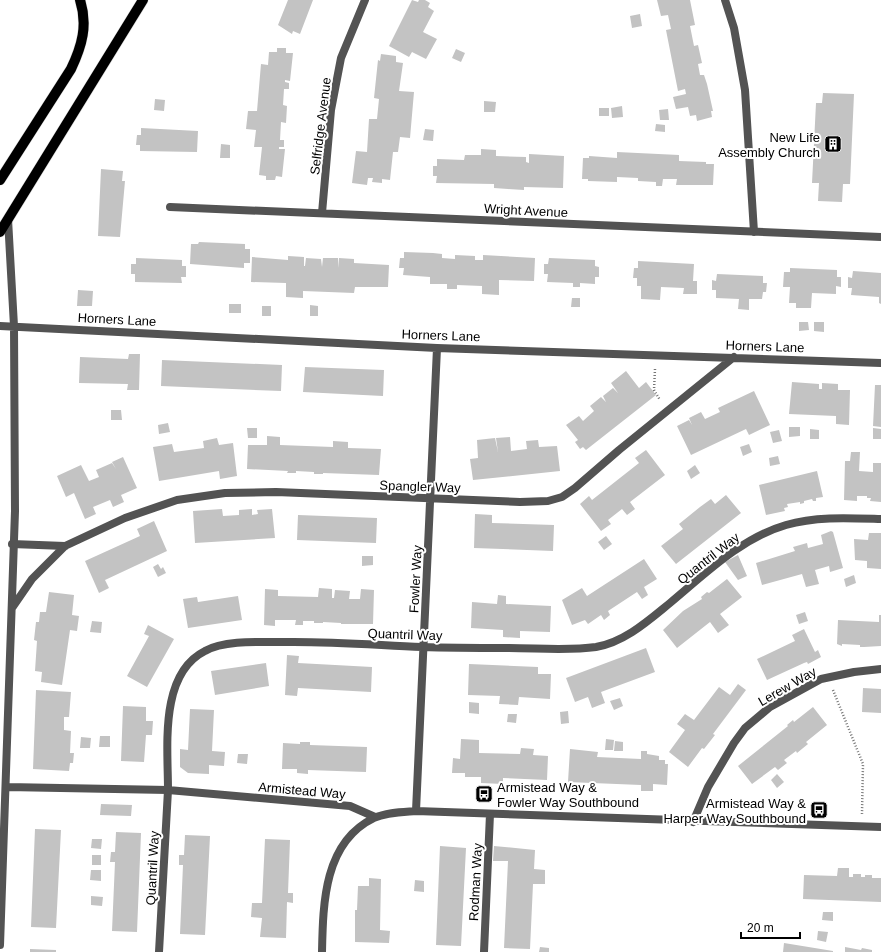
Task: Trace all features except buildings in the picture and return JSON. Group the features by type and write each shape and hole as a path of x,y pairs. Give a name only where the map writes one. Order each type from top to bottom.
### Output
{"main road":[{"path":"0,180 71,69 79,52 84,33 84,12 80,0"},
{"path":"0,232 143,0"}],"street":[{"name":"Selfridge Avenue","path":"322,213 331,110 341,58 365,0"},
{"path":"725,0 734,28 746,90 754,232"},
{"name":"Wright Avenue","path":"170,207 881,236"},
{"path":"0,945 2,815 7,787 14,511 14,326 8,219"},
{"name":"Horners Lane","path":"0,326 437,348 881,363"},
{"name":"Fowler Way","path":"416,811 437,348"},
{"name":"Spangler Way","path":"12,608 32,579 65,546 143,511 177,500 225,493 276,492 520,502 548,501 562,497 575,488 614,454 734,357"},
{"name":"Quantril Way","path":"159,952 168,790 168,737 171,702 176,682 183,667 194,657 206,650 227,645 291,642 424,647 547,648 597,646 627,635 726,557 748,542 769,532 786,525 809,521 843,518 881,519"},
{"name":"Spangler Way","path":"12,544 65,546"},
{"name":"Lerew Way","path":"693,822 708,787 723,758 745,728 770,707 821,679 881,669"},
{"name":"Armistead Way","path":"7,787 168,790 350,806 375,817"},
{"path":"322,952 327,885 335,857 347,839 358,828 375,817 392,813 416,811 693,822 881,827"},
{"name":"Rodman Way","path":"484,952 490,814"}],"path":[{"path":"655,366 654,390 668,410"},
{"path":"828,677 863,764 862,826"}],"place":[{"name":"New Life Assembly Church","path":"833,144"},
{"name":"Armistead Way & Fowler Way Southbound","path":"484,794"},
{"name":"Armistead Way & Harper Way Southbound","path":"819,810"}]}
